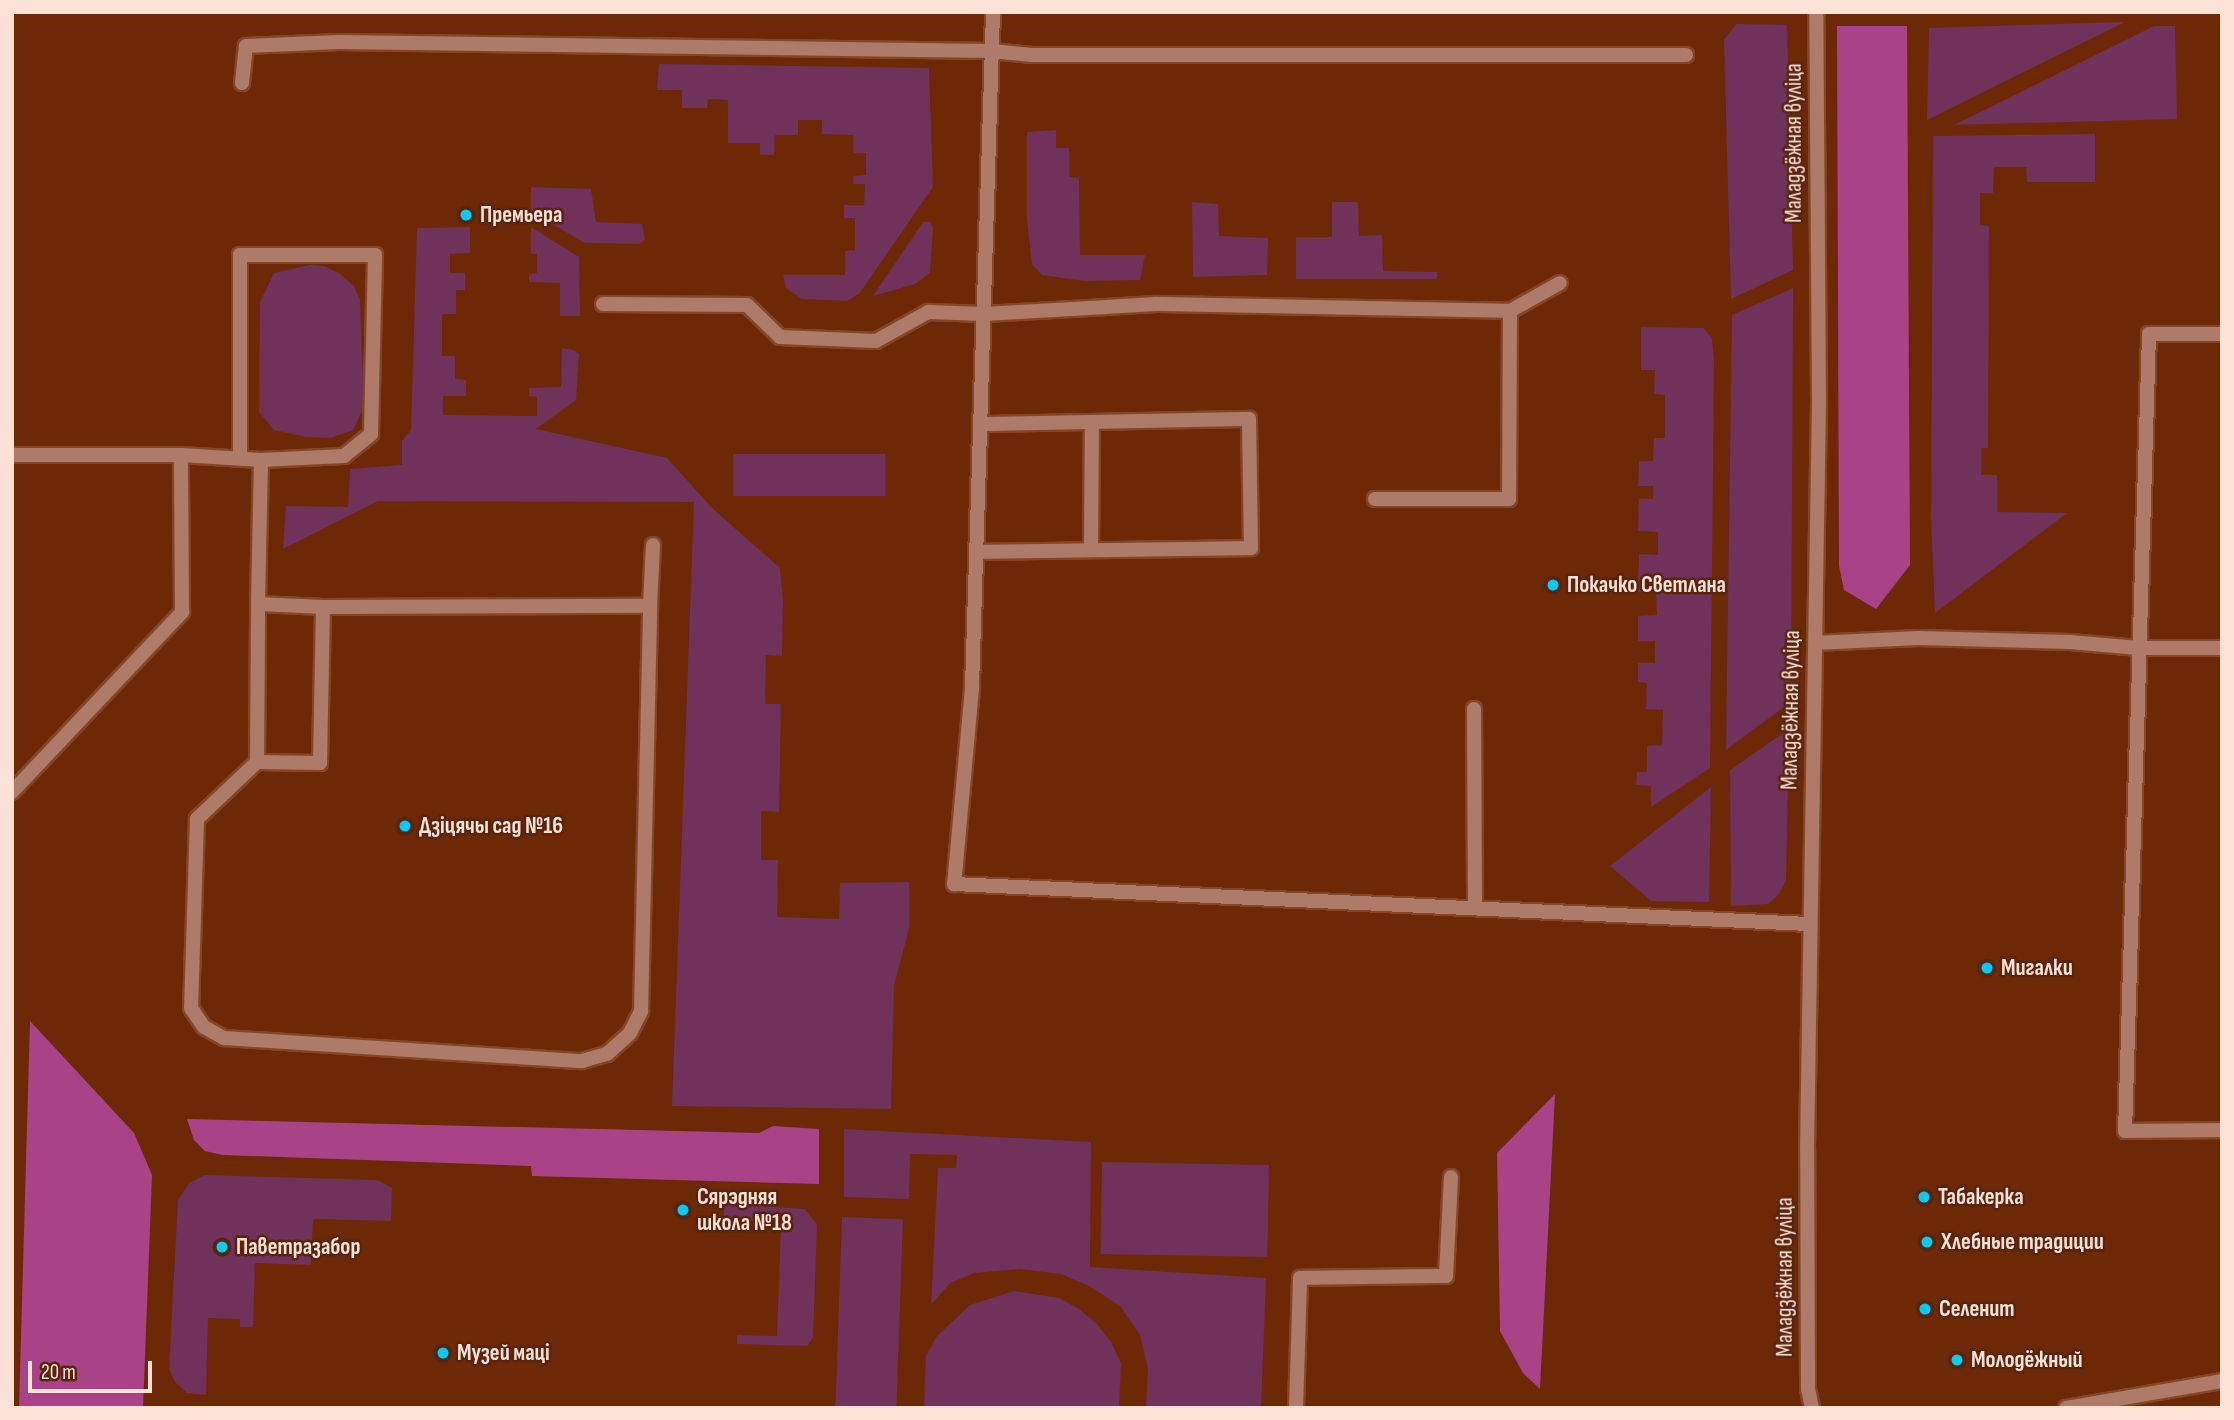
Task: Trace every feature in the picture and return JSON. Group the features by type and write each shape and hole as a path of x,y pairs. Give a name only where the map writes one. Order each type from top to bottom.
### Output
{"street":[{"path":"993,12 972,688 954,884 1809,924"},
{"name":"Маладзёжная вуліца","path":"1812,1408 1808,1389 1807,1163 1819,401 1816,12"},
{"path":"242,83 246,46 339,42 992,51 1032,55 1686,55"},
{"path":"12,455 240,456 261,460 344,456 371,434 375,255 240,255 240,456"},
{"path":"603,304 747,305 780,337 876,341 928,312 984,314 1156,303 1510,311 1560,283"},
{"path":"1375,499 1509,499 1510,311"},
{"path":"2222,334 2150,334 2125,1131 2222,1130"},
{"path":"977,552 1251,548 1249,419 981,424"},
{"path":"1091,550 1092,422"},
{"path":"12,792 182,612 181,455"},
{"path":"257,762 261,460"},
{"path":"323,607 320,764 257,762 197,819 189,991 191,1007 204,1027 224,1038 582,1061 607,1054 630,1033 641,1011 653,545"},
{"path":"258,604 323,607 650,606"},
{"path":"1815,643 1919,638 2070,642 2139,648 2222,648"},
{"path":"1474,709 1475,908"},
{"path":"1296,1408 1300,1278 1446,1276 1451,1177"},
{"path":"2066,1408 2222,1381"}],"shaded area":[{"path":"2125,22 1927,120 1929,28"},
{"path":"1736,24 1787,25 1793,270 1731,299 1724,40"},
{"path":"1837,26 1907,26 1910,565 1876,609 1844,590 1839,566"},
{"path":"2154,26 2175,26 2177,119 1954,125"},
{"path":"659,64 929,68 933,187 859,294 847,301 802,299 786,288 783,275 845,275 845,251 855,250 855,218 844,218 844,205 864,205 865,184 853,184 853,176 866,175 866,153 853,153 853,135 822,134 822,120 798,120 798,135 775,135 774,155 760,155 760,143 728,143 728,100 708,99 707,108 682,108 682,90 657,90"},
{"path":"1056,130 1056,148 1069,148 1069,177 1079,178 1080,255 1145,255 1140,280 1084,281 1042,275 1032,264 1027,220 1027,132"},
{"path":"2095,134 2095,182 2027,182 2026,167 1994,167 1993,193 1980,193 1980,225 1989,226 1988,448 1981,448 1981,475 1997,475 1997,512 2067,513 1935,613 1931,519 1933,136"},
{"path":"531,187 591,189 596,222 642,224 645,240 639,244 585,243 531,212"},
{"path":"1192,202 1218,204 1219,236 1268,238 1267,275 1193,277"},
{"path":"1332,202 1358,202 1359,236 1382,235 1383,271 1437,272 1437,279 1296,279 1296,237 1332,237"},
{"path":"923,222 930,222 933,227 930,273 915,284 873,296"},
{"path":"470,227 470,253 450,254 450,273 465,273 465,290 456,290 456,314 442,314 442,356 455,356 455,379 466,380 466,396 443,396 443,415 537,416 537,397 529,396 529,388 561,387 562,348 574,350 579,354 576,400 536,429 667,458 712,508 780,568 783,601 782,656 766,655 765,704 781,704 779,812 761,811 761,860 778,860 777,917 839,919 840,883 909,882 909,928 894,986 891,1109 672,1106 694,502 378,501 283,549 286,506 348,507 350,469 402,465 402,441 411,430 417,228"},
{"path":"531,227 579,257 580,316 560,316 560,283 529,282 529,274 537,273 537,254 531,254"},
{"path":"310,265 324,266 339,273 354,286 360,300 364,407 353,430 331,438 306,437 274,430 259,412 260,302 274,273"},
{"path":"1793,288 1791,702 1726,750 1732,315"},
{"path":"1641,327 1704,328 1712,339 1714,363 1710,768 1651,807 1651,786 1636,785 1637,772 1647,772 1647,746 1662,745 1663,710 1646,709 1647,683 1638,682 1638,663 1655,663 1655,641 1638,641 1638,616 1657,615 1656,592 1638,592 1639,554 1658,555 1658,532 1638,531 1639,499 1653,499 1653,486 1638,486 1639,461 1653,461 1654,438 1665,438 1665,395 1654,394 1655,370 1641,370"},
{"path":"733,454 885,454 885,496 733,496"},
{"path":"1789,729 1786,880 1779,894 1768,904 1731,906 1730,770"},
{"path":"1711,787 1709,902 1651,901 1610,866"},
{"path":"30,1021 134,1133 152,1175 143,1408 19,1408"},
{"path":"1555,1094 1540,1389 1523,1373 1500,1331 1497,1153"},
{"path":"187,1119 759,1133 773,1126 819,1129 819,1184 532,1176 531,1166 223,1155 205,1151 194,1140"},
{"path":"844,1129 1091,1142 1090,1267 1266,1278 1261,1408 1146,1408 1148,1369 1140,1335 1120,1306 1089,1286 1061,1274 1020,1269 974,1273 950,1283 931,1305 938,1168 956,1168 957,1155 910,1154 909,1199 844,1197"},
{"path":"1102,1162 1269,1165 1267,1257 1100,1254"},
{"path":"205,1175 378,1180 392,1188 391,1221 313,1219 311,1265 255,1263 253,1327 240,1327 240,1319 208,1318 206,1395 187,1393 175,1382 169,1369 178,1200 189,1183"},
{"path":"724,1204 805,1209 817,1225 813,1338 807,1346 737,1344 737,1335 777,1336 781,1223 724,1221"},
{"path":"842,1217 903,1219 896,1408 835,1408"},
{"path":"1014,1291 1059,1298 1079,1309 1097,1324 1111,1342 1121,1363 1119,1408 924,1408 926,1356 937,1336 970,1305"}],"place":[{"name":"Премьера","path":"466,215"},
{"name":"Покачко Светлана","path":"1553,585"},
{"name":"Дзіцячы сад №16","path":"405,826"},
{"name":"Мигалки","path":"1987,968"},
{"name":"Табакерка","path":"1924,1197"},
{"name":"Сярэдняя школа №18","path":"683,1210"},
{"name":"Хлебные традиции","path":"1927,1242"},
{"name":"Паветразабор","path":"222,1247"},
{"name":"Селенит","path":"1925,1309"},
{"name":"Музей маці","path":"443,1353"},
{"name":"Молодёжный","path":"1957,1360"}]}
